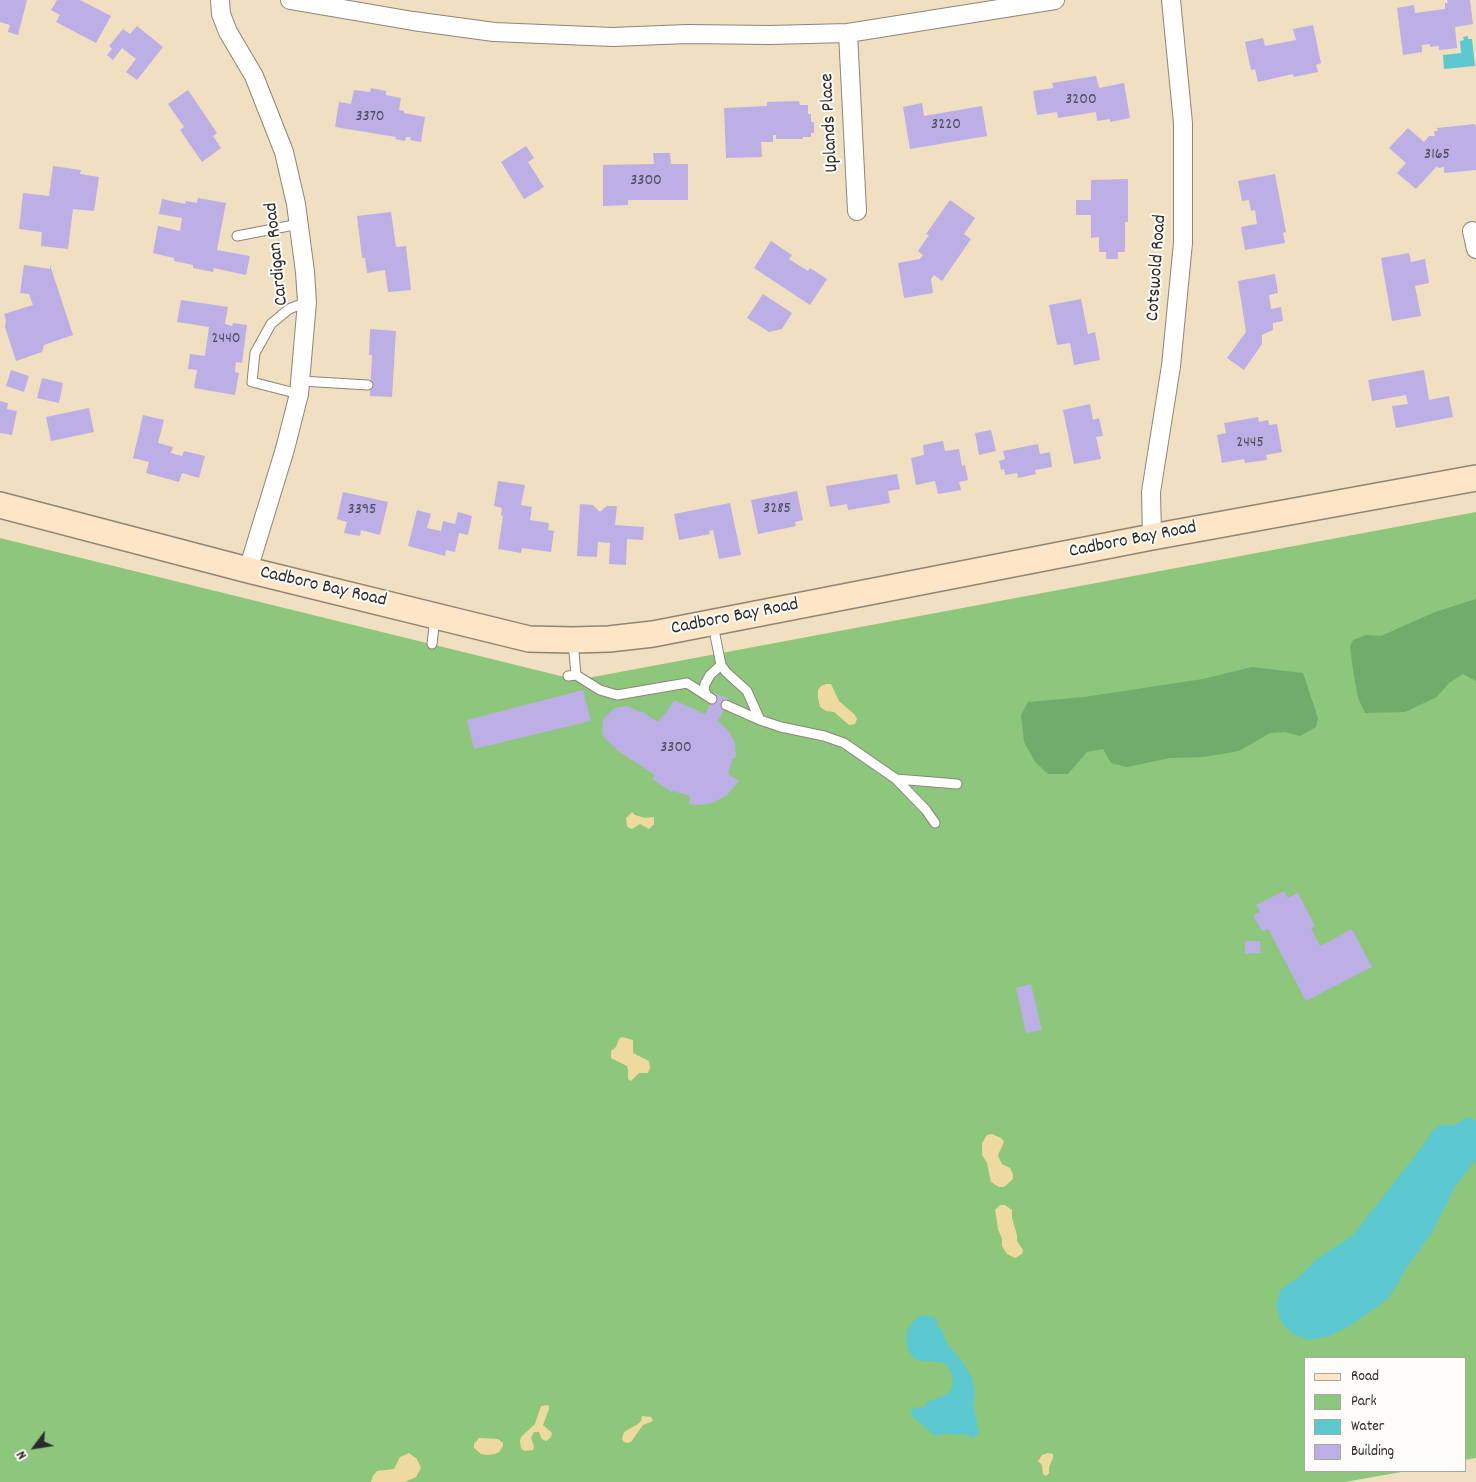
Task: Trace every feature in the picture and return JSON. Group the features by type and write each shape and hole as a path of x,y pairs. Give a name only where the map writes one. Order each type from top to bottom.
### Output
{"main road":[{"name":"Cadboro Bay Road","path":"0,506 248,570 529,639 573,640 609,639 653,634 1152,537 1476,478"}],"street":[{"name":"Cardigan Road","path":"220,0 221,14 228,32 254,76 284,152 299,224 305,272 306,302 300,388 285,449 248,570"},
{"path":"290,0 413,21 494,32 613,37 686,34 770,36 848,33 1055,0"},
{"name":"Cotswold Road","path":"1152,537 1151,492 1171,366 1183,243 1183,123 1171,0"},
{"name":"Uplands Place","path":"848,33 857,211"},
{"path":"1472,231 1476,249"}],"lane":[{"path":"237,236 299,224"},
{"path":"306,302 289,309 271,324 255,353 252,382 300,388 368,385"},
{"path":"432,644 435,615"},
{"path":"713,622 721,665 747,691 760,720"},
{"path":"573,640 572,676 600,690 617,695 687,683 709,698 704,690 705,684 721,665"},
{"path":"726,705 781,727 824,736 844,743 896,779 926,810 934,823"},
{"path":"896,779 957,784"}],"green space":[{"path":"1476,512 1476,1458 1466,1460 1466,1357 1304,1357 1304,1472 1401,1472 1345,1482 0,1482 0,538 577,680"},
{"path":"1476,599 1476,681 1463,674 1449,683 1437,697 1405,712 1365,713 1358,698 1353,670 1350,647 1353,640 1366,635 1381,636 1435,612"},
{"path":"1252,667 1303,673 1318,718 1316,727 1300,736 1285,732 1270,733 1239,751 1204,757 1170,758 1127,767 1111,763 1103,749 1087,752 1068,774 1048,774 1035,762 1024,742 1021,715 1028,702 1084,697 1203,679"}],"sand":[{"path":"826,684 831,684 839,701 854,714 857,719 855,724 849,725 834,712 826,711 820,707 818,690"},
{"path":"632,812 645,818 654,817 654,824 649,829 640,824 632,829 629,828 626,818"},
{"path":"622,1037 633,1040 633,1053 649,1061 650,1068 648,1073 639,1073 631,1081 628,1079 627,1066 611,1058 611,1051"},
{"path":"992,1134 1001,1138 1004,1142 998,1155 1002,1164 1010,1168 1013,1174 1013,1179 1004,1187 999,1187 991,1182 987,1163 982,1155 982,1143 987,1135"},
{"path":"1000,1205 1005,1205 1012,1210 1017,1241 1023,1250 1022,1254 1015,1258 1007,1254 1002,1246 995,1210"},
{"path":"547,1405 549,1409 543,1425 552,1433 551,1437 546,1441 542,1439 539,1432 534,1432 531,1438 534,1446 533,1450 524,1451 521,1448 521,1437 535,1424 541,1406"},
{"path":"642,1416 651,1417 653,1421 643,1425 631,1442 624,1442 622,1439 624,1432 638,1424"},
{"path":"479,1438 498,1439 503,1443 503,1446 495,1454 481,1454 474,1448 474,1444"},
{"path":"409,1453 417,1459 421,1468 416,1477 405,1482 371,1482 377,1471 394,1469 400,1457"},
{"path":"1053,1454 1053,1458 1049,1467 1049,1473 1046,1476 1043,1474 1042,1465 1038,1461 1042,1455"}],"water":[{"path":"1468,36 1468,39 1472,39 1475,66 1444,69 1443,55 1461,53 1460,41 1464,40 1463,37"},
{"path":"1468,1117 1476,1120 1476,1160 1456,1185 1433,1231 1408,1266 1389,1298 1350,1326 1329,1336 1309,1340 1293,1334 1282,1323 1276,1306 1281,1289 1299,1277 1317,1259 1353,1235 1425,1143 1432,1131 1440,1125 1454,1125"},
{"path":"925,1315 938,1320 936,1326 941,1328 946,1342 971,1376 975,1390 974,1406 979,1434 971,1439 969,1435 963,1434 954,1435 946,1433 938,1436 932,1434 913,1417 911,1409 913,1406 917,1409 921,1406 924,1408 927,1402 948,1394 953,1378 946,1364 914,1359 908,1350 906,1337 908,1329 917,1317"}],"building":[{"path":"0,0 27,0 18,35 8,32 10,25 0,22"},
{"path":"57,0 80,0 111,16 96,43 56,22 60,15 51,10"},
{"path":"1447,0 1470,0 1473,24 1455,27 1457,48 1439,50 1439,46 1430,47 1430,44 1422,45 1422,52 1403,55 1397,8 1414,5 1415,13 1445,9 1445,3 1448,3"},
{"path":"1313,25 1321,63 1316,65 1318,72 1294,77 1293,74 1258,82 1255,69 1251,70 1245,42 1263,38 1265,46 1296,40 1293,29"},
{"path":"137,26 163,47 137,80 126,72 136,59 122,48 113,60 107,55 112,49 109,46 123,29 130,34"},
{"path":"1096,76 1099,88 1124,83 1130,118 1110,122 1110,119 1097,121 1096,112 1058,118 1057,112 1037,115 1033,91 1053,88 1052,83"},
{"path":"371,88 386,91 386,95 401,98 399,110 404,111 404,113 425,117 421,142 410,140 411,137 406,137 405,141 395,139 396,137 335,127 339,102 351,104 354,90 370,92"},
{"path":"188,90 217,133 213,136 221,148 202,162 180,130 184,127 168,104"},
{"path":"799,101 800,105 808,105 808,114 811,114 811,122 814,122 814,133 811,133 811,137 803,137 803,139 776,139 776,135 773,135 773,142 761,142 762,157 726,158 724,108 767,106 767,102"},
{"path":"922,103 924,116 982,106 987,136 910,149 903,107"},
{"path":"1475,124 1476,170 1444,173 1444,167 1438,168 1437,166 1416,189 1397,173 1406,163 1389,148 1408,128 1424,142 1429,136 1435,136 1434,131 1438,131 1437,128"},
{"path":"526,146 534,158 528,162 544,187 524,199 501,162"},
{"path":"653,153 670,153 671,164 688,164 688,200 628,200 628,205 603,206 603,165 654,164"},
{"path":"53,166 81,170 80,174 99,177 94,211 73,209 68,249 41,246 42,232 19,229 23,193 49,196"},
{"path":"1275,174 1286,232 1283,233 1285,243 1245,250 1241,227 1257,224 1255,210 1251,211 1249,200 1242,201 1238,181"},
{"path":"1128,179 1128,222 1125,222 1125,252 1118,252 1118,259 1106,259 1106,252 1099,252 1099,237 1091,238 1091,215 1076,215 1076,200 1091,200 1091,180"},
{"path":"198,198 226,203 217,250 250,256 246,275 214,268 213,272 193,268 193,265 174,261 174,258 153,253 158,226 180,231 182,218 159,214 162,199 185,204 186,201 197,203"},
{"path":"950,200 975,218 964,234 971,239 942,281 934,275 931,279 933,293 904,298 898,263 920,259 923,255 918,251 929,235 926,234"},
{"path":"391,212 396,247 406,246 411,290 388,292 385,270 367,273 365,258 362,258 357,216"},
{"path":"771,241 792,255 789,259 808,271 810,268 827,279 810,305 754,268"},
{"path":"1409,253 1411,262 1425,259 1429,283 1415,286 1421,316 1392,321 1381,258"},
{"path":"24,265 50,269 50,265 73,335 44,345 42,352 16,361 5,327 6,320 4,314 33,305 29,294 20,293"},
{"path":"1275,274 1278,293 1269,295 1271,309 1281,307 1283,321 1273,323 1273,330 1262,335 1262,344 1244,370 1227,358 1246,332 1238,281"},
{"path":"763,294 792,313 782,329 769,332 747,318"},
{"path":"1081,299 1088,334 1095,332 1100,360 1074,365 1070,343 1057,345 1049,305"},
{"path":"181,300 228,307 225,324 232,326 233,323 247,325 242,363 236,362 235,372 239,373 235,395 194,388 197,370 188,369 190,354 205,356 209,327 177,322"},
{"path":"370,329 396,331 392,397 370,396 372,355 369,355"},
{"path":"11,370 29,376 24,392 6,386"},
{"path":"1424,370 1429,400 1449,396 1453,417 1396,428 1392,406 1408,404 1406,395 1372,401 1368,380"},
{"path":"42,378 63,383 59,403 37,398"},
{"path":"0,401 8,403 7,409 17,411 12,435 0,433"},
{"path":"1090,404 1093,420 1099,418 1103,436 1096,437 1101,459 1074,464 1063,410"},
{"path":"89,408 94,432 51,441 46,417"},
{"path":"143,415 164,420 158,443 173,447 171,453 182,456 184,451 205,456 199,478 182,473 179,482 146,473 149,462 133,458"},
{"path":"1258,417 1259,422 1268,420 1269,425 1277,424 1282,452 1266,455 1267,460 1245,463 1244,459 1222,463 1217,435 1226,433 1224,423"},
{"path":"991,430 996,451 979,455 975,433"},
{"path":"943,441 945,451 959,449 962,466 965,465 968,480 959,482 961,490 938,494 935,481 916,485 911,458 924,455 923,445"},
{"path":"1038,444 1040,454 1050,452 1052,467 1035,470 1036,474 1018,478 1017,473 1005,475 1004,469 1001,470 999,461 1005,459 1003,451"},
{"path":"897,474 900,489 888,491 890,503 848,510 847,504 830,507 826,486"},
{"path":"498,481 525,485 521,505 532,507 530,520 549,523 548,530 554,531 551,552 522,548 521,553 498,549 503,516 501,515 502,508 494,506"},
{"path":"797,491 803,520 795,522 796,526 758,534 751,500"},
{"path":"343,492 388,502 380,535 361,530 360,536 344,533 347,522 337,519"},
{"path":"730,503 741,555 719,559 713,530 709,531 710,534 679,540 674,514"},
{"path":"580,504 593,505 600,512 607,506 617,506 615,525 644,527 643,540 627,539 626,565 609,564 610,543 598,542 597,557 577,556"},
{"path":"417,510 431,514 427,528 441,531 443,521 455,524 458,512 472,516 468,535 459,533 455,552 446,550 445,556 408,546"},
{"path":"583,690 591,721 474,749 467,720"},
{"path":"715,693 729,699 718,721 728,730 735,743 736,758 733,758 728,774 739,781 727,795 713,803 689,804 690,796 672,792 652,779 655,775 615,749 602,733 603,719 614,708 628,706 641,711 658,722 674,700 705,714"},
{"path":"1284,891 1288,898 1298,893 1315,926 1311,928 1320,946 1352,929 1372,967 1306,1001 1268,929 1262,932 1253,915 1260,912 1256,905"},
{"path":"1245,941 1260,941 1261,953 1245,954"},
{"path":"1031,984 1042,1030 1026,1033 1016,988"}]}
